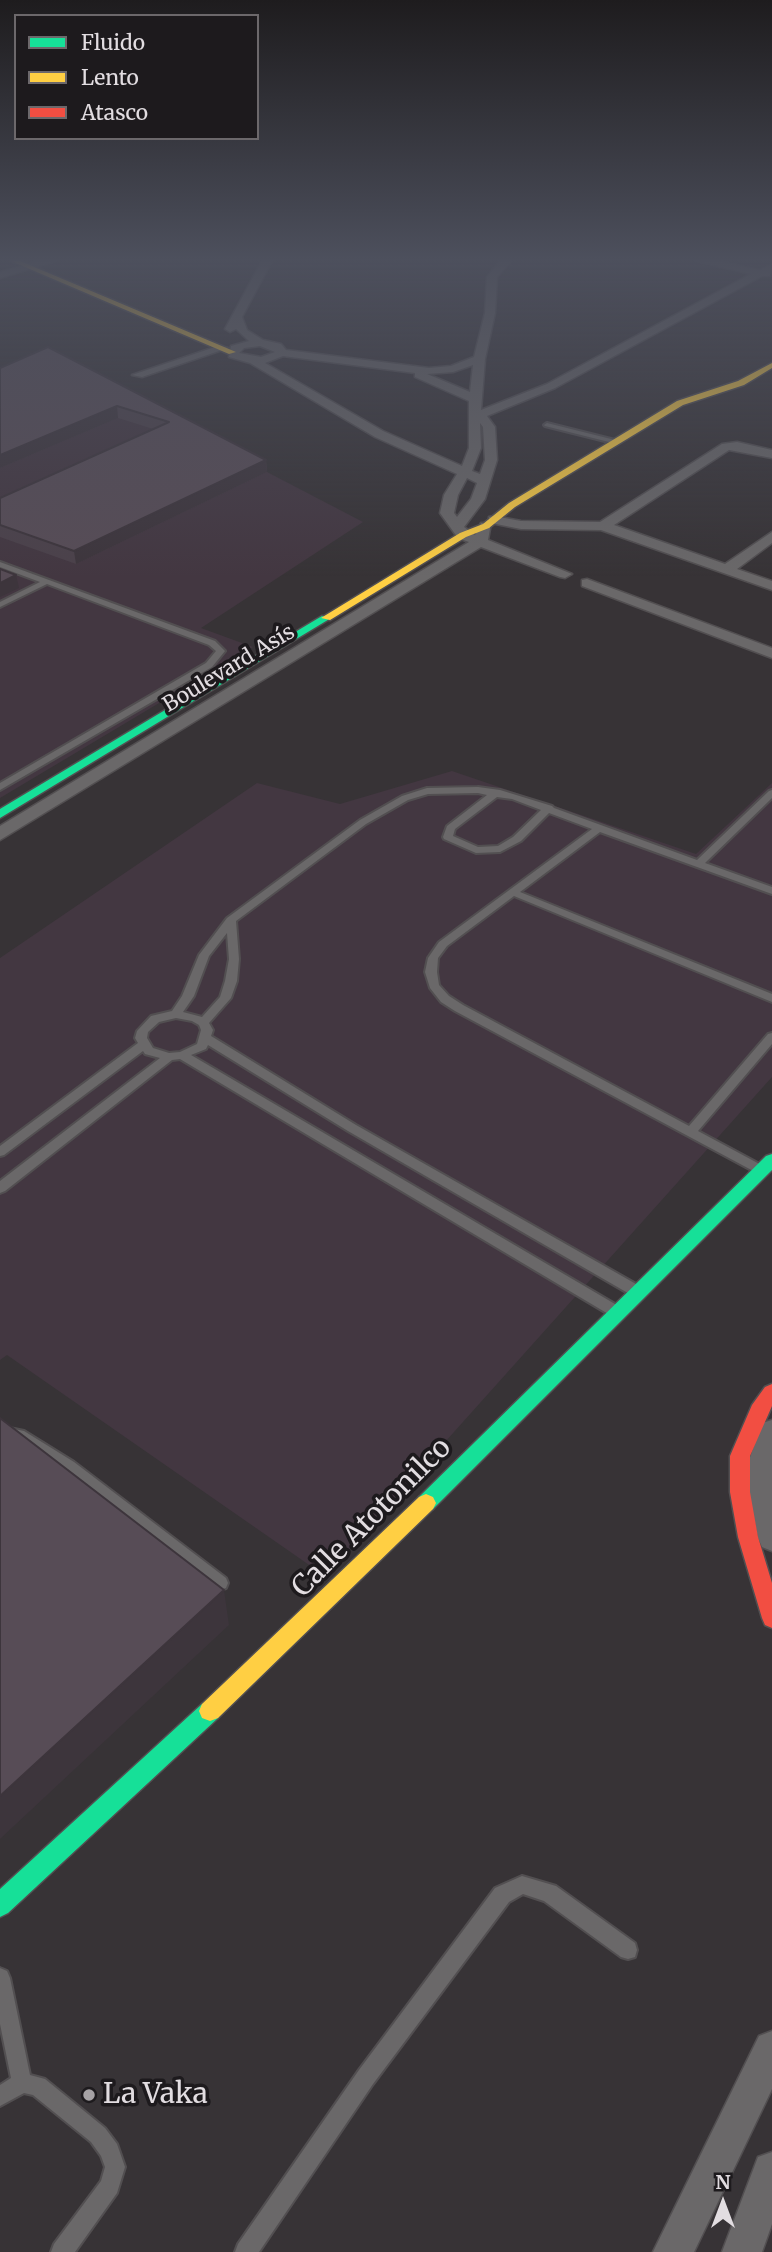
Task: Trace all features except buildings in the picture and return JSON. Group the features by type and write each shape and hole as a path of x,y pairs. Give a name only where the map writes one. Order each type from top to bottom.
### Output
{"street":[{"path":"138,375 170,366"},
{"path":"263,366 379,434 484,481"},
{"path":"378,366 406,370 453,369 460,366"},
{"path":"478,366 475,448 447,509 460,531 565,574"},
{"path":"477,410 551,386 589,366"},
{"path":"680,403 740,366"},
{"path":"680,403 741,383 770,366"},
{"path":"406,370 477,410 489,427 492,449 484,481 460,531"},
{"name":"Boulevard Asís","path":"0,814 355,600 460,531 490,523 512,506 680,403"},
{"path":"603,526 726,447 737,446 772,454"},
{"path":"480,541 490,523 603,526 772,586"},
{"path":"726,570 772,536"},
{"name":"Boulevard Asís","path":"0,834 480,541"},
{"path":"587,583 772,653"},
{"path":"355,600 377,606"},
{"path":"261,656 282,663"},
{"name":"Calle Atotonilco","path":"0,1905 297,1630 766,1165"},
{"path":"772,1392 759,1410 740,1456 740,1492 748,1537 772,1618"},
{"path":"772,1431 762,1460 763,1493 772,1538"},
{"path":"673,2252 772,2049"},
{"path":"742,2252 772,2171"}],"lane":[{"path":"547,425 617,442"},
{"path":"0,564 212,643 221,651 209,665 0,787"},
{"path":"0,605 45,582"},
{"path":"176,1014 188,996 204,955 231,920 363,822 405,798 427,792 453,789 497,792 549,808 772,891"},
{"path":"497,792 450,828 448,837 476,850 500,849 517,839 549,808"},
{"path":"699,864 772,793"},
{"path":"761,804 772,808"},
{"path":"600,827 443,944 433,958 431,972 434,986 445,999 459,1008 691,1131 766,1165"},
{"path":"512,892 772,998"},
{"path":"203,1023 225,998 231,981 234,959 231,920"},
{"path":"0,1188 175,1056 202,1046 206,1038 203,1023 195,1018 176,1014 148,1024 141,1038 149,1051 175,1056 617,1312"},
{"path":"691,1131 772,1037"},
{"path":"206,1038 352,1128 638,1292"},
{"path":"0,1152 144,1045"},
{"path":"331,1144 352,1128"},
{"path":"0,1432 19,1434 69,1467 220,1583"},
{"path":"246,2252 366,2077 502,1895 522,1885 549,1893 628,1950"},
{"path":"0,1978 22,2083"},
{"path":"0,2096 22,2083 38,2086 98,2135 110,2151 115,2167 110,2186 62,2252"}],"shaded area":[{"path":"34,366 64,366 363,522 201,628 253,647 0,798 0,381"},
{"path":"452,771 696,854 772,783 772,1077 325,1576 7,1355 0,1360 0,958 257,783 340,804"}],"traffic: fast":[{"path":"0,814 326,618"},
{"path":"426,1503 772,1160"},
{"path":"0,1905 210,1711"}],"traffic: slow":[{"path":"326,618 463,535 486,526 512,505 680,403 741,383 770,366"},
{"path":"210,1711 426,1503"}],"traffic: jam":[{"path":"772,1392 759,1410 740,1456 740,1492 748,1537 772,1618"}],"place":[{"name":"La Vaka","path":"89,2095"}]}
